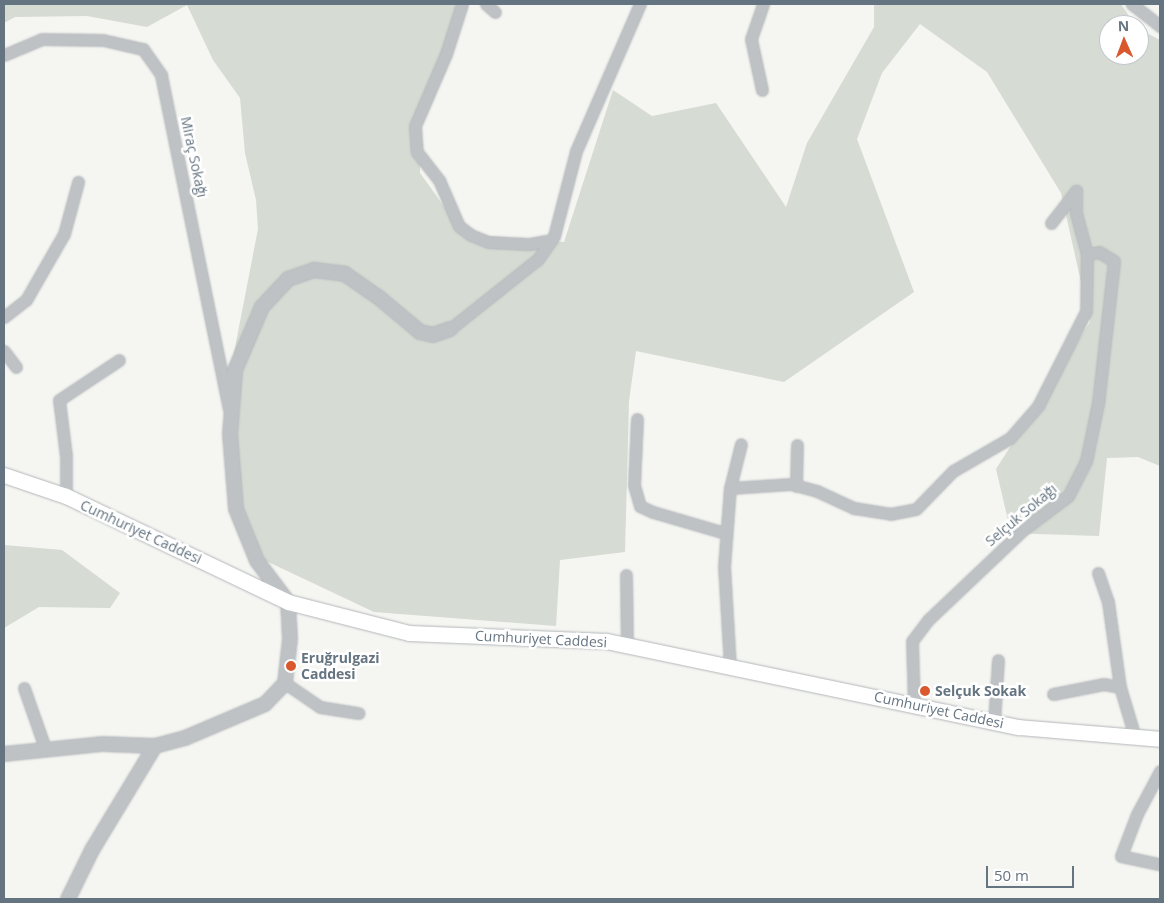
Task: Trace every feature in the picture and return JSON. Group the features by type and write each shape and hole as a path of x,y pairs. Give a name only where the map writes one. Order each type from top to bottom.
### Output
{"main road":[{"name":"Cumhuriyet Caddesi","path":"4,475 66,496 288,602 409,633 606,641 994,722 1160,739"}],"street":[{"path":"462,4 446,54 416,126 417,152 439,180 459,226 471,235 488,242 529,244 551,240"},
{"path":"486,4 495,12"},
{"path":"4,754 45,748 102,744 155,746 185,738 265,704 285,683 290,639 288,602 258,561 236,509 231,417 235,370 262,306 288,279 314,270 345,274 377,296 420,332 433,335 450,329 538,259 551,240 576,150 640,4"},
{"path":"762,90 751,39 763,4"},
{"path":"1136,5 1160,26"},
{"name":"Miraç Sokağı","path":"4,55 42,39 103,40 143,49 162,75 231,417"},
{"path":"4,317 26,300 64,234 78,182"},
{"path":"730,488 796,486 817,491 854,508 890,514 916,509 953,471 1010,438 1038,406 1086,311 1087,254 1076,213 1076,191 1050,223"},
{"name":"Selçuk Sokağı","path":"914,705 912,641 928,620 1024,529 1068,496 1086,461 1098,403 1114,261 1100,252 1087,254"},
{"path":"4,351 16,366"},
{"path":"66,496 66,456 58,400 118,360"},
{"path":"637,419 634,485 640,506 652,512 725,533"},
{"path":"730,667 724,567 725,533 730,488 741,444"},
{"path":"796,445 796,486"},
{"path":"1098,573 1108,602 1120,687 1135,737"},
{"path":"626,575 627,645"},
{"path":"994,722 998,660"},
{"path":"285,683 320,707 359,713"},
{"path":"1053,694 1104,684 1120,687"},
{"path":"24,688 45,748"},
{"path":"68,899 92,850 155,746"},
{"path":"1160,771 1137,814 1121,856 1160,864"}],"shaded area":[{"path":"4,4 459,4 421,123 420,173 464,234 564,242 613,90 652,116 716,103 786,207 807,143 874,27 874,4 1121,4 1128,15 1099,15 1099,65 1149,65 1149,34 1160,40 1160,466 1138,457 1107,458 1099,536 1011,533 996,469 1090,322 1061,193 987,72 920,24 882,73 857,139 914,292 784,382 636,351 629,401 625,552 560,560 556,626 374,612 264,560 234,492 233,358 258,229 256,200 245,153 240,98 213,60 187,5 147,27 87,16 15,17 4,23"},
{"path":"4,545 62,550 120,593 110,608 39,607 4,628"}],"place":[{"name":"Eruğrulgazi Caddesi","path":"291,666"},
{"name":"Selçuk Sokak","path":"925,691"}]}
